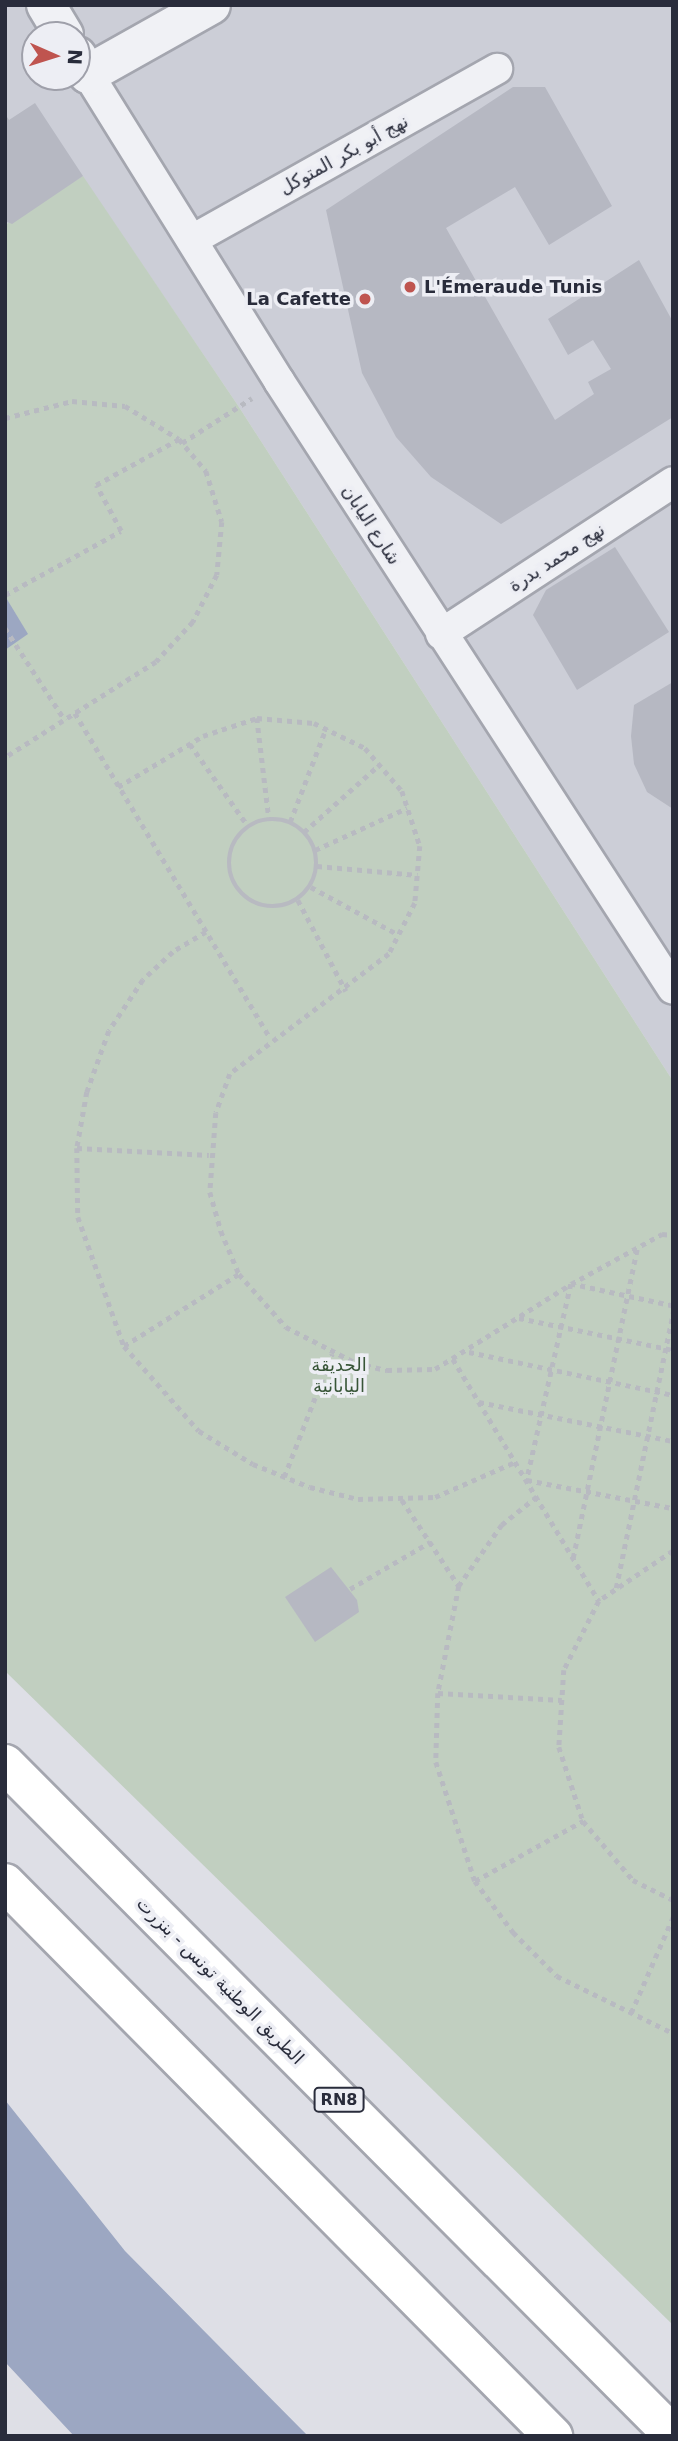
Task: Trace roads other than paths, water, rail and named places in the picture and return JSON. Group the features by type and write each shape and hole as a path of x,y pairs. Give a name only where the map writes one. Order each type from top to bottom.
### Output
{"highway":[{"name":"الطريق الوطنية تونس - بنزرت","path":"5,1764 673,2435"},
{"path":"5,1884 553,2436"}],"street":[{"path":"46,5 56,21"},
{"path":"91,61 211,5"},
{"name":"نهج أبو بكر المتوكل","path":"192,240 497,69"},
{"name":"شارع اليابان","path":"91,78 279,381 673,989"},
{"name":"نهج محمد بدرة","path":"441,634 673,482"}],"water":[{"path":"5,596 28,634 5,650"},
{"path":"5,2100 125,2251 308,2436 74,2436 5,2362"}],"place":[{"name":"L'Émeraude Tunis","path":"410,287"},
{"name":"La Cafette","path":"365,299"}],"park label":[{"name":"الحديقة اليابانية","path":"339,1376"}]}
